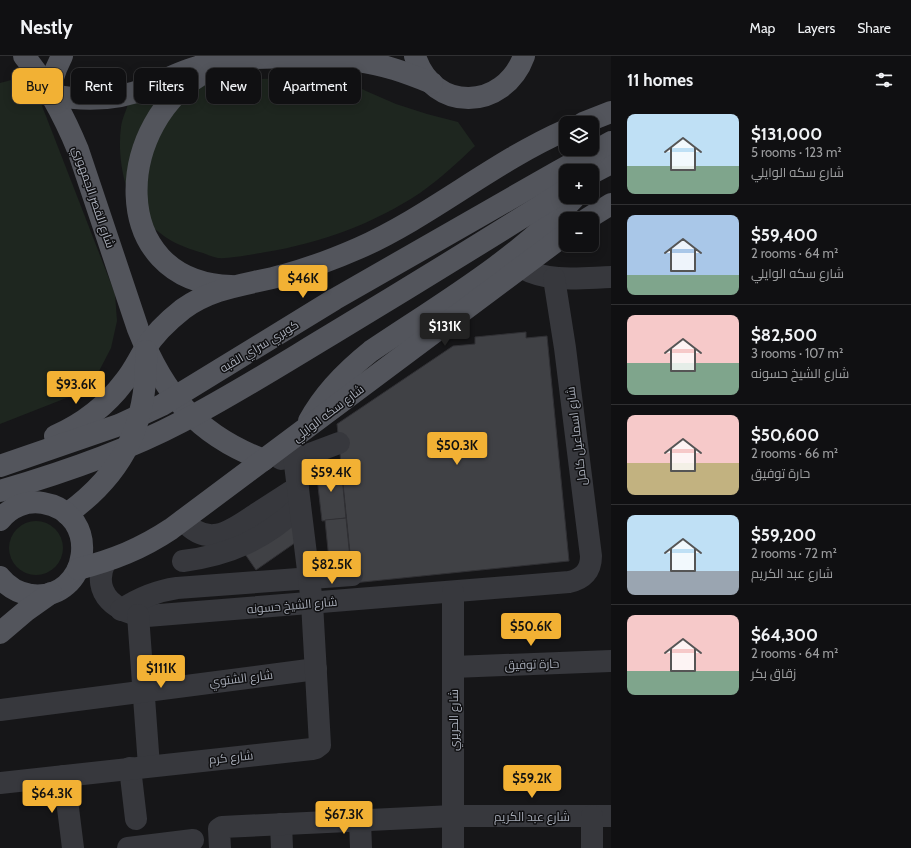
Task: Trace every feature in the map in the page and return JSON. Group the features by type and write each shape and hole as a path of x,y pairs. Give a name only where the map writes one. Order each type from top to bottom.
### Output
{"main road":[{"name":"شارع القصر الجمهوري","path":"24,56 33,68"},
{"path":"56,68 62,56"},
{"path":"416,56 418,65 424,75 432,83 441,90 463,98 475,98 497,91 507,84 528,59"},
{"path":"63,95 77,99 110,98 146,88 196,67 228,60 272,57 356,60 395,69 432,83"},
{"path":"228,60 187,84 174,96 163,110 153,125 142,152 137,176 136,194 139,218 144,230 156,251 164,260 179,272 196,280 220,286 232,286 258,282 310,267 360,247 408,222 499,165 559,134"},
{"name":"شارع القصر الجمهوري","path":"56,104 70,129 78,150 132,310 146,348 160,377 192,417 209,432 233,447 264,460"},
{"path":"599,117 611,112"},
{"name":"كوبري سراي القبه","path":"0,466 119,425 162,404 335,299 611,142"},
{"path":"0,491 60,473 100,458 186,419 218,402 369,312 559,194"},
{"path":"299,446 325,396 354,364 498,265 544,227 568,204"},
{"path":"599,212 611,204"},
{"name":"شارع سكه الوايلي","path":"78,569 124,555 154,540 264,460 299,446 559,239"},
{"path":"0,453 44,441 80,423 96,411 116,392 157,333 170,320 199,300 232,286"},
{"name":"شارع القصر الجمهوري","path":"67,514 86,500 106,479 117,465 131,439 139,417 146,383 146,348"},
{"path":"0,520 11,510 20,505 40,502 50,504 59,508 74,521 82,539 83,549 78,569 72,579 0,632"},
{"path":"1,580 24,594 42,595 51,593"}],"street":[{"path":"522,268 537,275 554,278 611,277"},
{"name":"شارع اسماعيل كامل","path":"554,278 565,348 591,556 591,562 587,573 576,581 569,582"},
{"path":"299,446 339,443"},
{"name":"شارع كرم","path":"0,783 316,748 320,745 312,603 299,497 299,446"},
{"path":"183,520 188,526 201,534 209,536 224,534 299,497"},
{"path":"183,561 215,555 246,544 275,528 299,497"},
{"path":"105,562 100,576 103,591 114,604 130,613"},
{"path":"136,819 144,691 130,613 134,601 162,590 352,575"},
{"name":"شارع الشيخ حسونه","path":"130,613 147,616 569,582"},
{"name":"شارع الحريري","path":"453,592 453,848"},
{"name":"حارة توفيق","path":"453,666 611,661"},
{"name":"شارع الشتوي","path":"0,710 316,669"},
{"path":"64,776 73,848"},
{"name":"شارع عبد الكريم","path":"221,838 281,824 453,816 602,816"},
{"path":"592,848 602,816"},
{"path":"360,821 361,848"},
{"path":"281,824 282,848"},
{"path":"128,848 160,846 193,840"}],"shaded area":[{"path":"261,79 269,79 269,104 361,104 361,88 396,104 458,122 475,146 449,170 420,193 384,214 327,238 266,252 223,258 216,258 186,248 166,237 146,221 138,212 127,190 121,164 120,139 123,118 128,104 134,100 134,104 198,104 198,81 206,81 206,104 261,104"},
{"path":"12,80 12,104 41,104 115,294 117,321 111,348 98,373 79,393 0,424 0,83"},
{"path":"31,521 41,521 51,525 59,533 63,543 63,553 59,563 51,571 41,575 31,575 21,571 13,563 9,553 9,543 13,533 21,525"}],"building":[{"path":"526,332 526,338 547,336 569,561 353,583 337,424 453,346 475,344 475,337"},
{"path":"341,466 346,518 322,521 316,469"},
{"path":"291,501 312,531 256,570 236,541"},
{"path":"346,518 350,558 329,560 325,520"}]}
